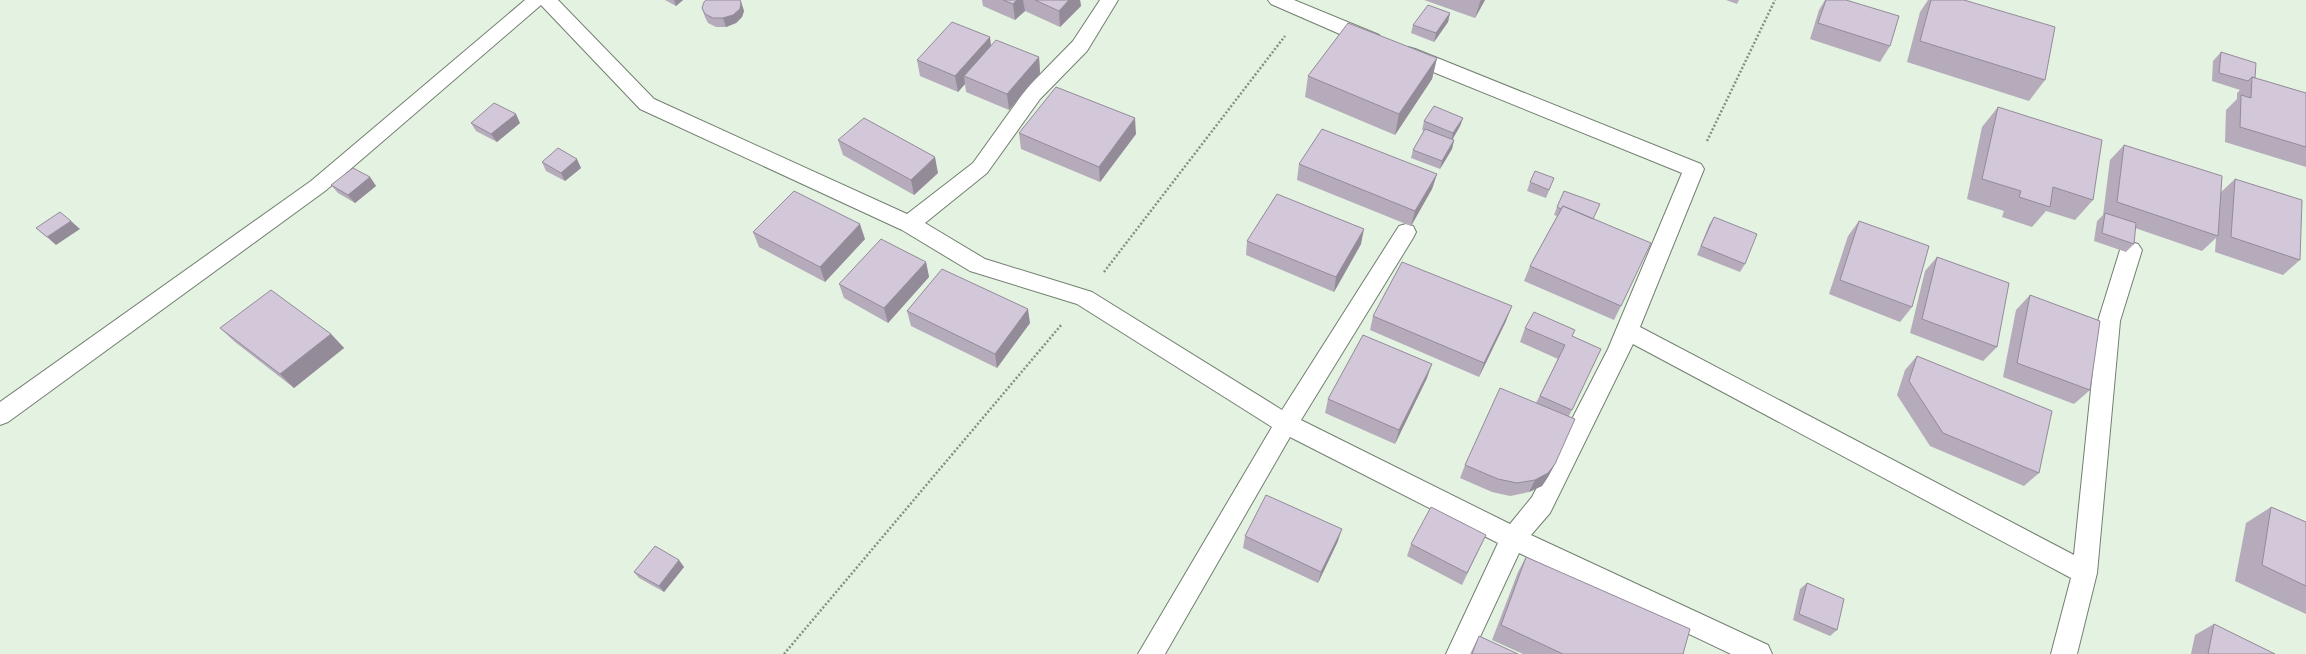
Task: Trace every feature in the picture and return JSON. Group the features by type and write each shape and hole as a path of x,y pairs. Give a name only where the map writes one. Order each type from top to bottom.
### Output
{"street":[{"path":"0,415 318,186 536,0"},
{"path":"547,0 647,104 909,224 978,265 1084,298 1286,424 1513,538 1759,654"},
{"path":"909,224 980,168 1033,94 1080,46 1109,0"},
{"path":"1278,0 1304,12 1694,169 1618,350 1541,505 1513,538 1459,654"},
{"path":"1151,654 1286,424 1406,232"},
{"path":"2064,654 2085,573 2109,321 2132,250"},
{"path":"1626,330 2085,573"}],"path":[{"path":"1694,169 1775,0"},
{"path":"784,654 1084,298 1304,12"}],"building":[{"path":"706,0 740,0 740,9 733,15 723,18 713,18 705,14 702,8"},
{"path":"1003,0 1017,0 1013,4"},
{"path":"1035,0 1069,0 1059,11"},
{"path":"1826,0 1846,0 1899,16 1890,46 1818,23"},
{"path":"1931,0 1964,0 2055,27 2045,80 1920,41"},
{"path":"1428,5 1450,13 1436,33 1413,25"},
{"path":"952,22 990,37 955,76 917,60"},
{"path":"1348,23 1437,58 1399,114 1308,76"},
{"path":"996,40 1039,57 1007,94 964,76"},
{"path":"2221,52 2256,63 2255,78 2252,77 2248,81 2219,73"},
{"path":"2252,77 2306,93 2306,147 2240,127 2241,95 2251,98"},
{"path":"1056,87 1135,118 1099,167 1019,133"},
{"path":"494,103 516,114 491,134 471,123"},
{"path":"1434,106 1463,118 1453,133 1424,121"},
{"path":"1998,107 2102,140 2093,200 2053,187 2050,207 2019,197 2021,191 1982,179"},
{"path":"864,118 935,157 911,180 838,140"},
{"path":"1322,129 1437,174 1415,211 1299,164"},
{"path":"1425,129 1454,140 1442,161 1413,150"},
{"path":"2124,145 2222,176 2218,236 2117,202"},
{"path":"558,148 577,159 561,173 542,162"},
{"path":"353,168 370,177 348,195 331,185"},
{"path":"1535,171 1554,178 1549,190 1530,182"},
{"path":"2235,179 2302,200 2300,260 2231,237"},
{"path":"794,191 860,224 820,267 753,232"},
{"path":"1564,191 1600,204 1593,219 1563,206 1561,209 1557,207"},
{"path":"1277,194 1364,229 1336,277 1247,241"},
{"path":"1563,206 1651,243 1621,306 1530,266"},
{"path":"60,212 71,221 47,237 36,228"},
{"path":"2105,213 2136,223 2134,244 2102,233"},
{"path":"1714,217 1757,234 1745,264 1701,246"},
{"path":"1859,221 1929,246 1912,307 1840,280"},
{"path":"881,239 926,262 884,308 839,284"},
{"path":"1937,257 2009,283 1997,347 1922,319"},
{"path":"1402,262 1512,306 1484,363 1373,316"},
{"path":"942,269 1028,309 995,354 907,311"},
{"path":"271,290 331,334 280,374 220,328"},
{"path":"2030,295 2100,321 2090,390 2017,363"},
{"path":"1534,312 1575,330 1572,336 1601,349 1572,410 1540,396 1565,345 1525,328"},
{"path":"1363,335 1432,364 1399,430 1328,399"},
{"path":"1917,356 2052,411 2039,473 1943,433 1909,381"},
{"path":"1500,388 1575,419 1555,464 1548,473 1535,480 1517,483 1498,479 1465,465"},
{"path":"1266,495 1342,529 1321,572 1245,536"},
{"path":"1431,507 1486,535 1467,573 1411,544"},
{"path":"2271,507 2306,522 2306,586 2262,565"},
{"path":"655,546 679,560 659,586 634,572"},
{"path":"1526,557 1690,629 1683,654 1563,654 1501,625"},
{"path":"1807,583 1844,599 1837,630 1799,614"},
{"path":"2214,624 2275,654 2208,654"},
{"path":"1479,636 1518,654 1472,654"}]}
